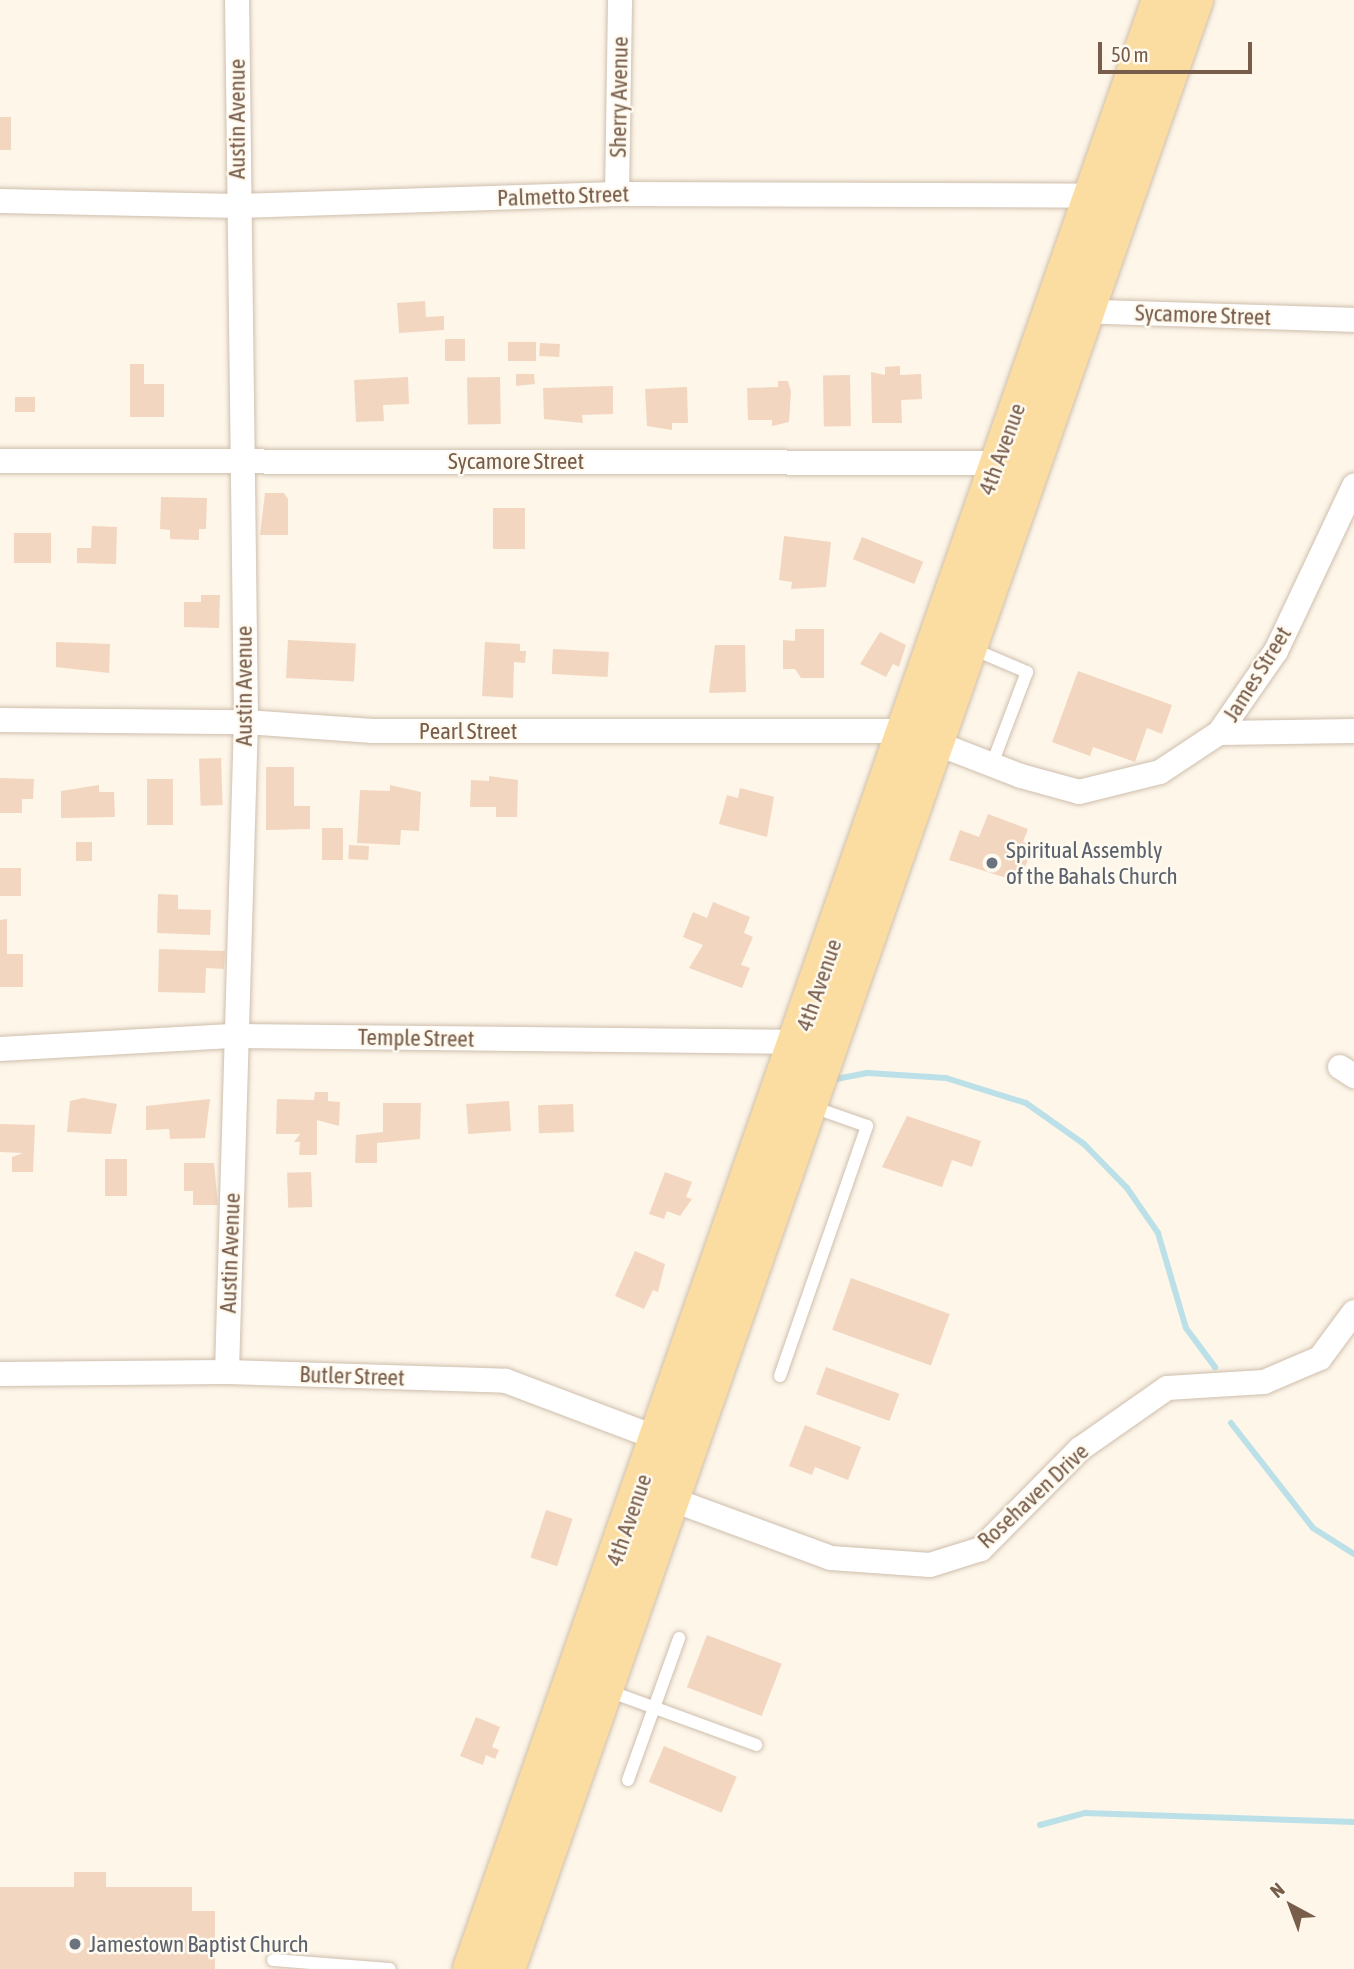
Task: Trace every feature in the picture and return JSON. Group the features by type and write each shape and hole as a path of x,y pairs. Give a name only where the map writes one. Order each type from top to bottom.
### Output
{"main road":[{"name":"4th Avenue","path":"1111,196 1161,0"},
{"name":"4th Avenue","path":"472,1969 657,1494 816,1042 1014,463 1111,196 1194,0"},
{"name":"4th Avenue","path":"920,735 968,647 1014,463"},
{"name":"4th Avenue","path":"674,1444 810,1106 816,1042"},
{"name":"4th Avenue","path":"506,1969 606,1690 657,1494"}],"street":[{"name":"Austin Avenue","path":"227,1372 246,722 247,460 238,206 237,0"},
{"name":"Sherry Avenue","path":"617,194 620,0"},
{"name":"Palmetto Street","path":"0,201 238,206 617,194 1111,196"},
{"name":"Sycamore Street","path":"1070,311 1354,320"},
{"name":"Sycamore Street","path":"0,461 1014,463"},
{"name":"James Street","path":"920,735 992,764 1079,792 1160,772 1219,733 1276,651 1354,486"},
{"name":"Pearl Street","path":"0,720 246,722 373,731 920,735"},
{"path":"1219,733 1354,731"},
{"name":"Temple Street","path":"0,1049 236,1036 816,1042"},
{"name":"Rosehaven Drive","path":"657,1494 831,1558 930,1565 981,1549 1080,1449 1167,1388 1264,1382 1320,1358 1354,1312"},
{"name":"Butler Street","path":"0,1374 227,1372 506,1381 674,1444"}],"lane":[{"path":"968,647 1027,672 992,764"},
{"path":"780,1376 867,1125 810,1106"},
{"path":"628,1780 679,1638"},
{"path":"606,1690 756,1745"},
{"path":"273,1959 390,1969"}],"building":[{"path":"0,117 11,117 11,150 0,150"},
{"path":"425,301 426,317 444,316 444,330 399,333 397,303"},
{"path":"445,339 465,339 465,361 445,361"},
{"path":"508,342 536,342 536,361 508,361"},
{"path":"540,343 560,344 559,357 539,356"},
{"path":"130,364 144,364 144,384 164,384 164,417 130,417"},
{"path":"900,366 900,375 921,374 922,399 901,400 902,423 872,423 871,372 885,375 885,367"},
{"path":"516,374 534,374 535,384 516,386"},
{"path":"823,375 850,375 851,426 824,426"},
{"path":"408,377 409,404 383,405 384,421 356,422 354,380"},
{"path":"500,377 501,424 468,425 467,378"},
{"path":"778,381 788,381 791,391 789,422 772,426 772,420 748,420 747,388 778,387"},
{"path":"613,386 613,414 582,415 583,423 544,419 543,388"},
{"path":"687,387 688,423 672,423 672,430 647,426 645,389"},
{"path":"15,397 35,397 35,412 15,412"},
{"path":"265,493 284,493 288,499 288,535 260,535"},
{"path":"161,497 207,498 206,529 199,529 199,540 170,539 170,530 160,529"},
{"path":"493,508 525,508 525,549 493,549"},
{"path":"92,526 117,527 116,564 77,563 77,548 91,548"},
{"path":"14,533 51,533 51,563 14,563"},
{"path":"784,536 831,542 826,587 791,589 792,582 779,580"},
{"path":"862,537 923,562 914,584 853,559"},
{"path":"201,595 220,595 219,628 184,627 184,602 201,602"},
{"path":"795,629 824,629 824,678 801,678 795,669 783,669 783,640 795,641"},
{"path":"880,632 906,645 899,667 893,664 886,677 860,664"},
{"path":"288,640 356,644 354,682 286,678"},
{"path":"56,642 110,644 109,673 56,667"},
{"path":"485,642 520,644 520,651 526,651 525,663 514,662 513,698 482,696"},
{"path":"715,645 745,645 746,692 709,693"},
{"path":"553,649 609,652 608,677 552,674"},
{"path":"1078,671 1172,705 1162,734 1147,728 1135,762 1093,747 1090,756 1052,742"},
{"path":"221,758 223,805 201,806 199,759"},
{"path":"266,767 294,767 294,806 310,806 310,829 266,830"},
{"path":"489,776 518,780 517,817 496,817 496,807 470,807 471,780 489,781"},
{"path":"0,778 34,779 33,799 22,799 22,813 0,813"},
{"path":"147,779 173,779 173,825 147,825"},
{"path":"99,785 99,792 114,792 115,817 61,818 61,791"},
{"path":"390,785 421,792 419,831 401,830 400,845 357,843 360,790 390,791"},
{"path":"740,788 774,797 767,837 719,824 727,795 738,798"},
{"path":"988,814 1028,829 1023,842 1033,845 1020,882 949,860 960,830 979,837"},
{"path":"322,828 343,828 343,860 322,860"},
{"path":"76,842 92,842 92,861 76,861"},
{"path":"349,845 369,846 368,860 348,859"},
{"path":"0,868 21,868 21,896 0,896"},
{"path":"158,894 178,895 178,909 211,910 210,935 157,933"},
{"path":"713,902 750,917 744,933 753,937 741,965 750,968 742,988 689,968 703,945 683,937 693,912 707,918"},
{"path":"7,919 7,954 23,954 23,987 0,987 0,920"},
{"path":"159,949 225,951 224,969 206,968 205,993 158,992"},
{"path":"315,1092 328,1092 328,1101 340,1102 339,1126 317,1120 317,1155 299,1155 300,1142 294,1142 300,1134 276,1134 277,1099 314,1100"},
{"path":"83,1098 117,1104 111,1134 67,1132 70,1101"},
{"path":"210,1099 205,1138 170,1139 169,1129 146,1130 146,1106"},
{"path":"509,1101 511,1131 468,1134 466,1104"},
{"path":"383,1103 421,1103 420,1139 377,1143 377,1163 355,1163 356,1135 383,1132"},
{"path":"573,1104 574,1132 539,1133 538,1105"},
{"path":"907,1116 981,1141 972,1167 952,1160 942,1187 882,1167"},
{"path":"0,1124 35,1125 33,1172 12,1172 12,1157 23,1153 0,1152"},
{"path":"105,1159 127,1159 127,1196 105,1196"},
{"path":"184,1163 214,1163 218,1205 193,1205 193,1191 184,1191"},
{"path":"311,1172 312,1207 288,1208 287,1173"},
{"path":"665,1172 692,1182 686,1197 692,1199 680,1216 667,1211 664,1219 649,1214"},
{"path":"635,1251 665,1264 658,1292 653,1290 644,1309 615,1296"},
{"path":"851,1278 950,1314 931,1366 832,1330"},
{"path":"826,1367 899,1394 889,1421 816,1394"},
{"path":"805,1425 861,1447 848,1480 815,1467 812,1475 789,1466"},
{"path":"546,1510 573,1519 557,1566 531,1558"},
{"path":"707,1635 782,1664 762,1716 687,1687"},
{"path":"476,1717 500,1727 492,1747 499,1750 495,1759 486,1755 483,1765 460,1756"},
{"path":"664,1746 737,1777 721,1813 649,1782"},
{"path":"74,1872 106,1872 106,1887 192,1887 192,1911 215,1911 215,1969 0,1969 0,1887 74,1887"}],"waterway":[{"path":"831,1080 868,1073 946,1078 1026,1103 1084,1144 1127,1188 1158,1233 1186,1328 1215,1367"},
{"path":"1231,1423 1313,1528 1354,1554"},
{"path":"1040,1825 1085,1813 1354,1822"}],"place":[{"name":"Spiritual Assembly of the Bahals Church","path":"992,863"},
{"name":"Jamestown Baptist Church","path":"75,1944"}]}
